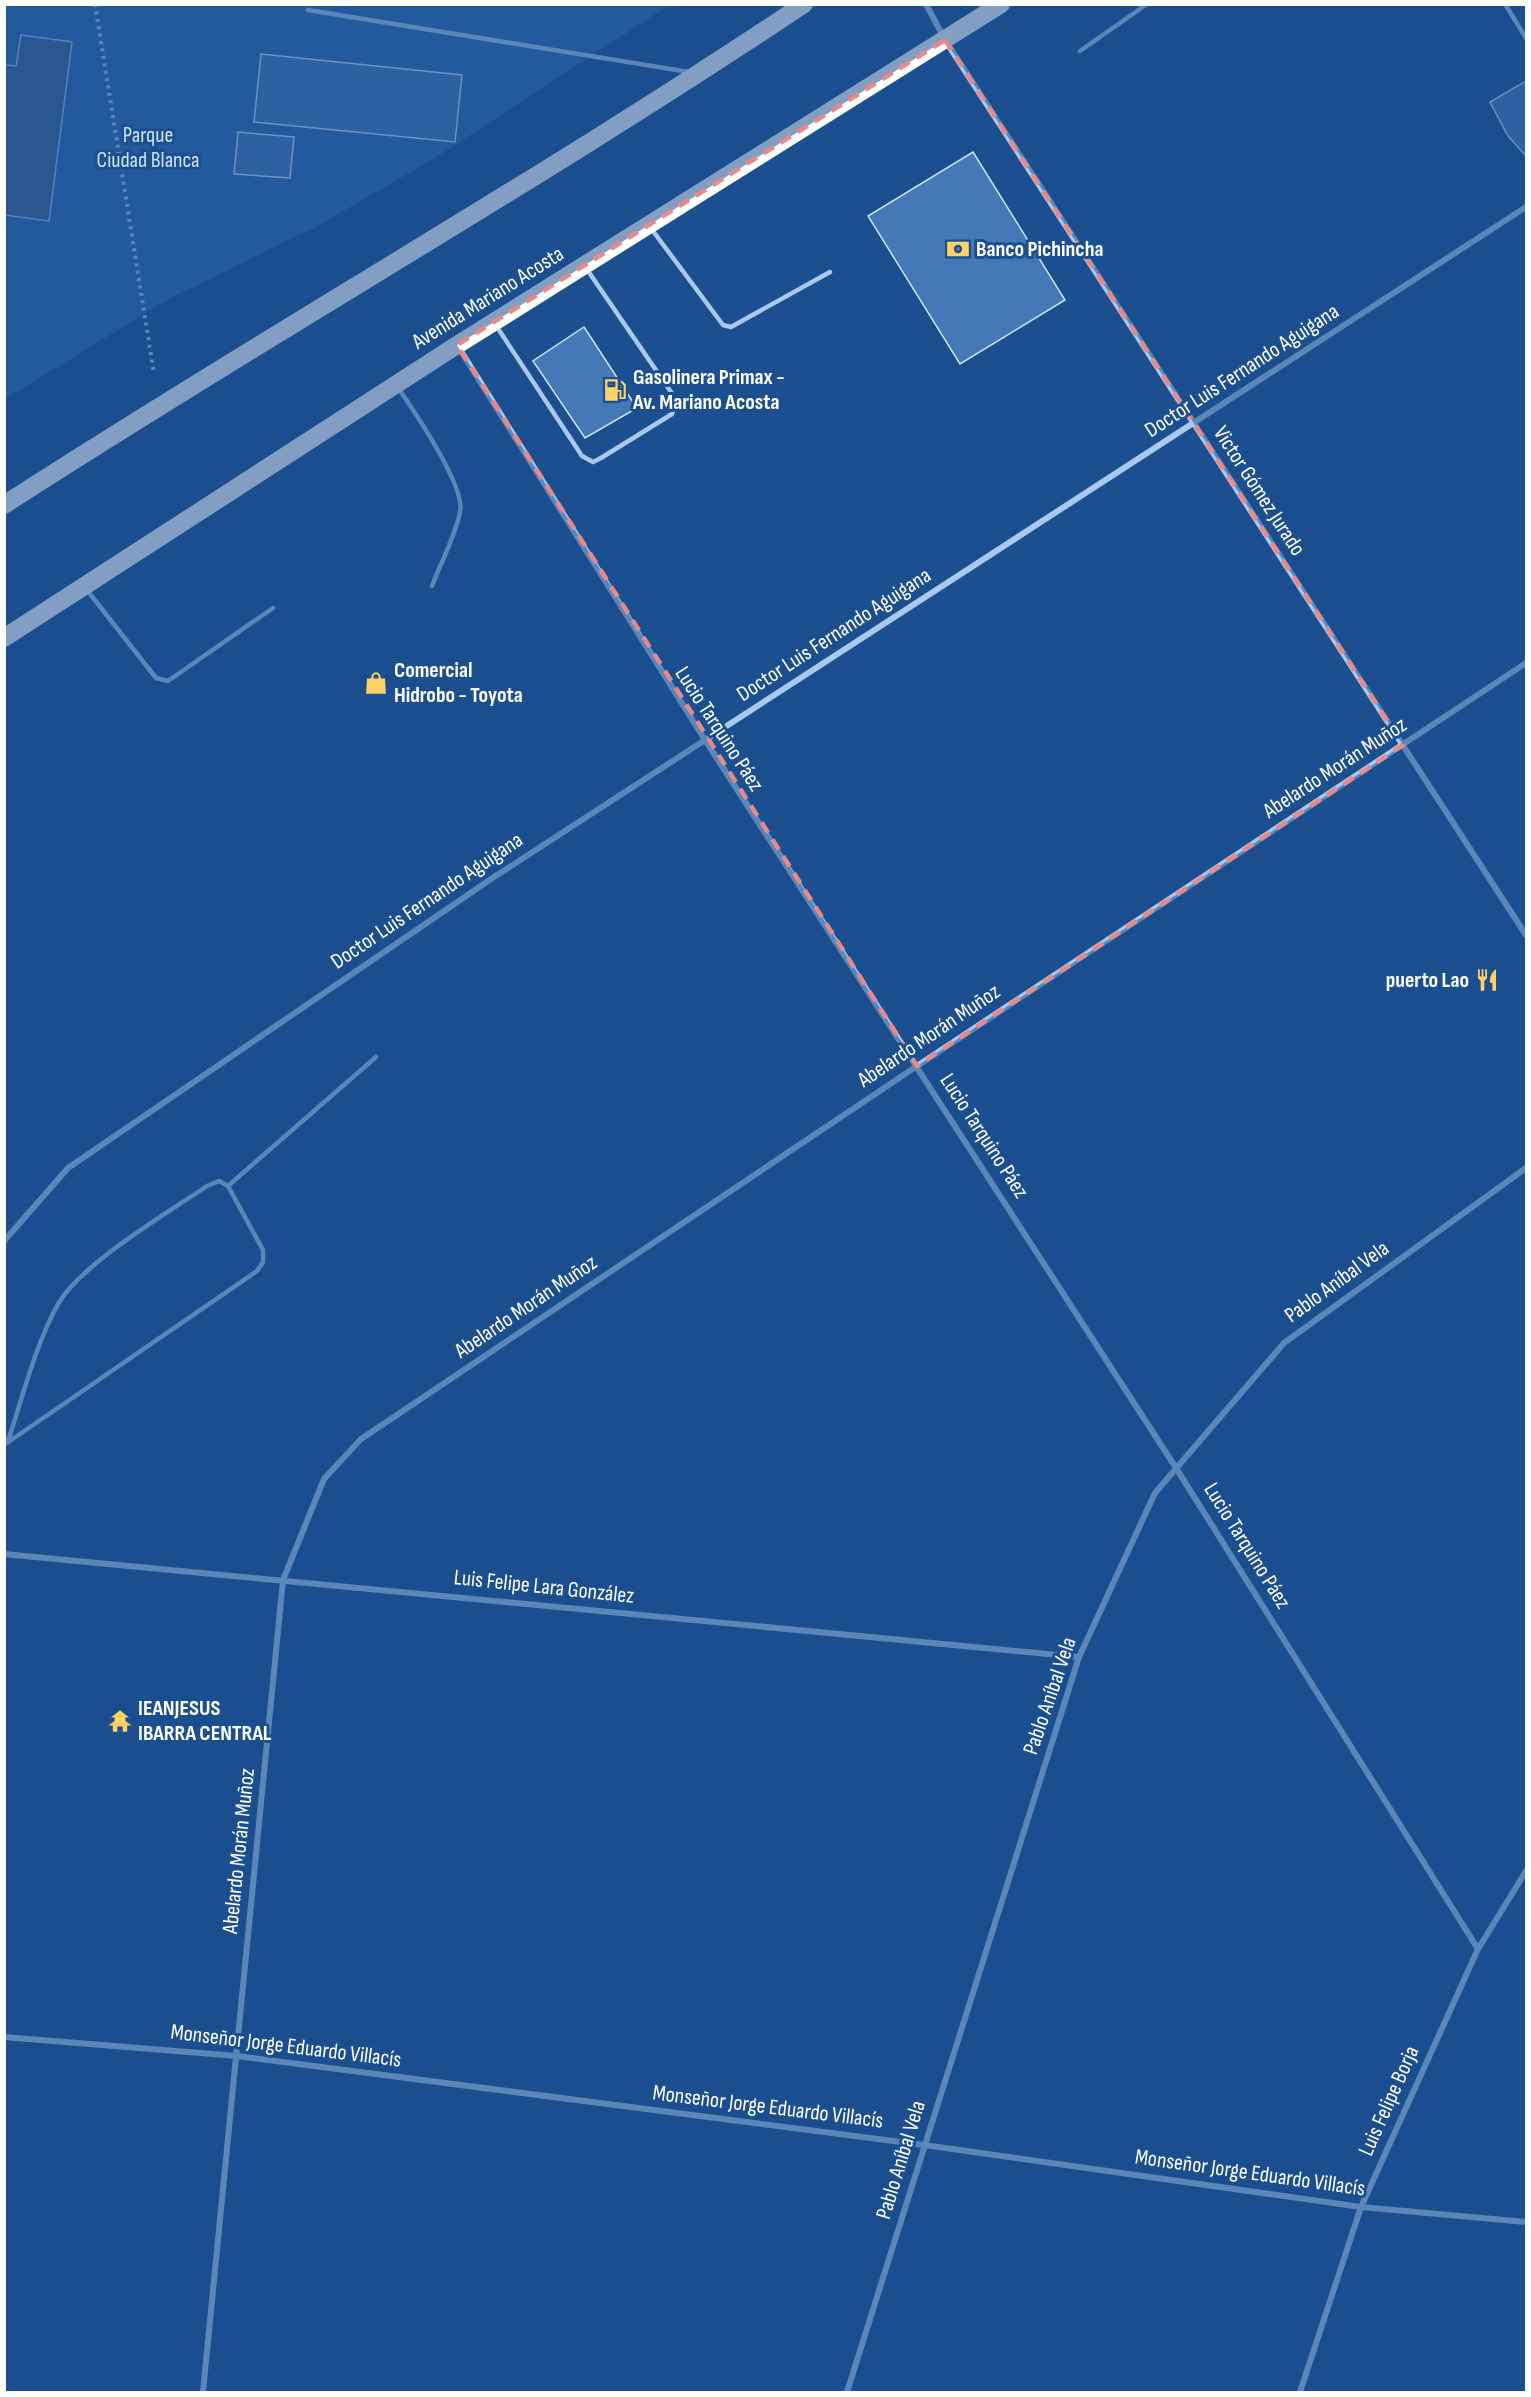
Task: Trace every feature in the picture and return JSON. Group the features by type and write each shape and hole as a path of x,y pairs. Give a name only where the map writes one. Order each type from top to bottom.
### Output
{"highway":[{"path":"4,505 159,405 429,242 700,74 804,4"},
{"name":"Avenida Mariano Acosta","path":"4,638 457,345 1000,4"}],"street":[{"name":"Victor Gómez Jurado","path":"926,4 945,40 1527,935"},
{"name":"Doctor Luis Fernando Aguigana","path":"4,1241 68,1168 491,879 1527,207"},
{"name":"Lucio Tarquino Páez","path":"457,345 705,740 1176,1468 1478,1949"},
{"name":"Abelardo Morán Muñoz","path":"203,2392 283,1580 324,1479 361,1439 917,1066 1527,663"},
{"name":"Pablo Aníbal Vela","path":"847,2392 1080,1657 1155,1493 1284,1343 1527,1168"},
{"name":"Luis Felipe Lara González","path":"4,1554 1080,1657"},
{"name":"Luis Felipe Borja","path":"1300,2392 1361,2207 1478,1949 1527,1871"},
{"name":"Monseñor Jorge Eduardo Villacís","path":"4,2037 237,2056 924,2145 1361,2207 1527,2222"}],"lane":[{"path":"1080,51 1147,4"},
{"path":"1505,4 1527,38"},
{"path":"308,10 700,74"},
{"path":"648,225 723,325 731,327 830,272"},
{"path":"494,322 582,456 593,462 612,452 672,414 675,405 671,392 584,266"},
{"path":"396,384 423,424 456,487 461,510 432,586"},
{"path":"84,585 156,678 168,681 273,608"},
{"path":"228,1186 376,1057"},
{"path":"219,1181 228,1186 263,1250 263,1262 257,1271 6,1443 46,1330 59,1303 84,1272 207,1185 219,1181"}],"path":[{"path":"95,4 159,405"}],"highlighted area":[{"path":"945,40 1403,745 917,1066 457,345"}],"green space":[{"name":"Parque Ciudad Blanca","path":"5,5 669,5 435,158 314,228 170,298 5,399"}],"shaded area":[{"path":"21,35 72,42 49,221 5,215 5,65 16,66"}],"building":[{"path":"261,54 462,75 455,142 254,122"},
{"path":"1526,81 1526,156 1508,136 1490,102"},
{"path":"238,132 294,137 290,178 234,174"},
{"path":"973,152 1065,300 960,364 868,216"},
{"path":"584,327 637,408 585,438 533,361"}],"place":[{"name":"Banco Pichincha","path":"958,249"},
{"name":"Gasolinera Primax - Av. Mariano Acosta","path":"615,390"},
{"name":"Comercial Hidrobo - Toyota","path":"376,683"},
{"name":"puerto Lao","path":"1487,980"},
{"name":"IEANJESUS IBARRA CENTRAL","path":"120,1721"}]}
